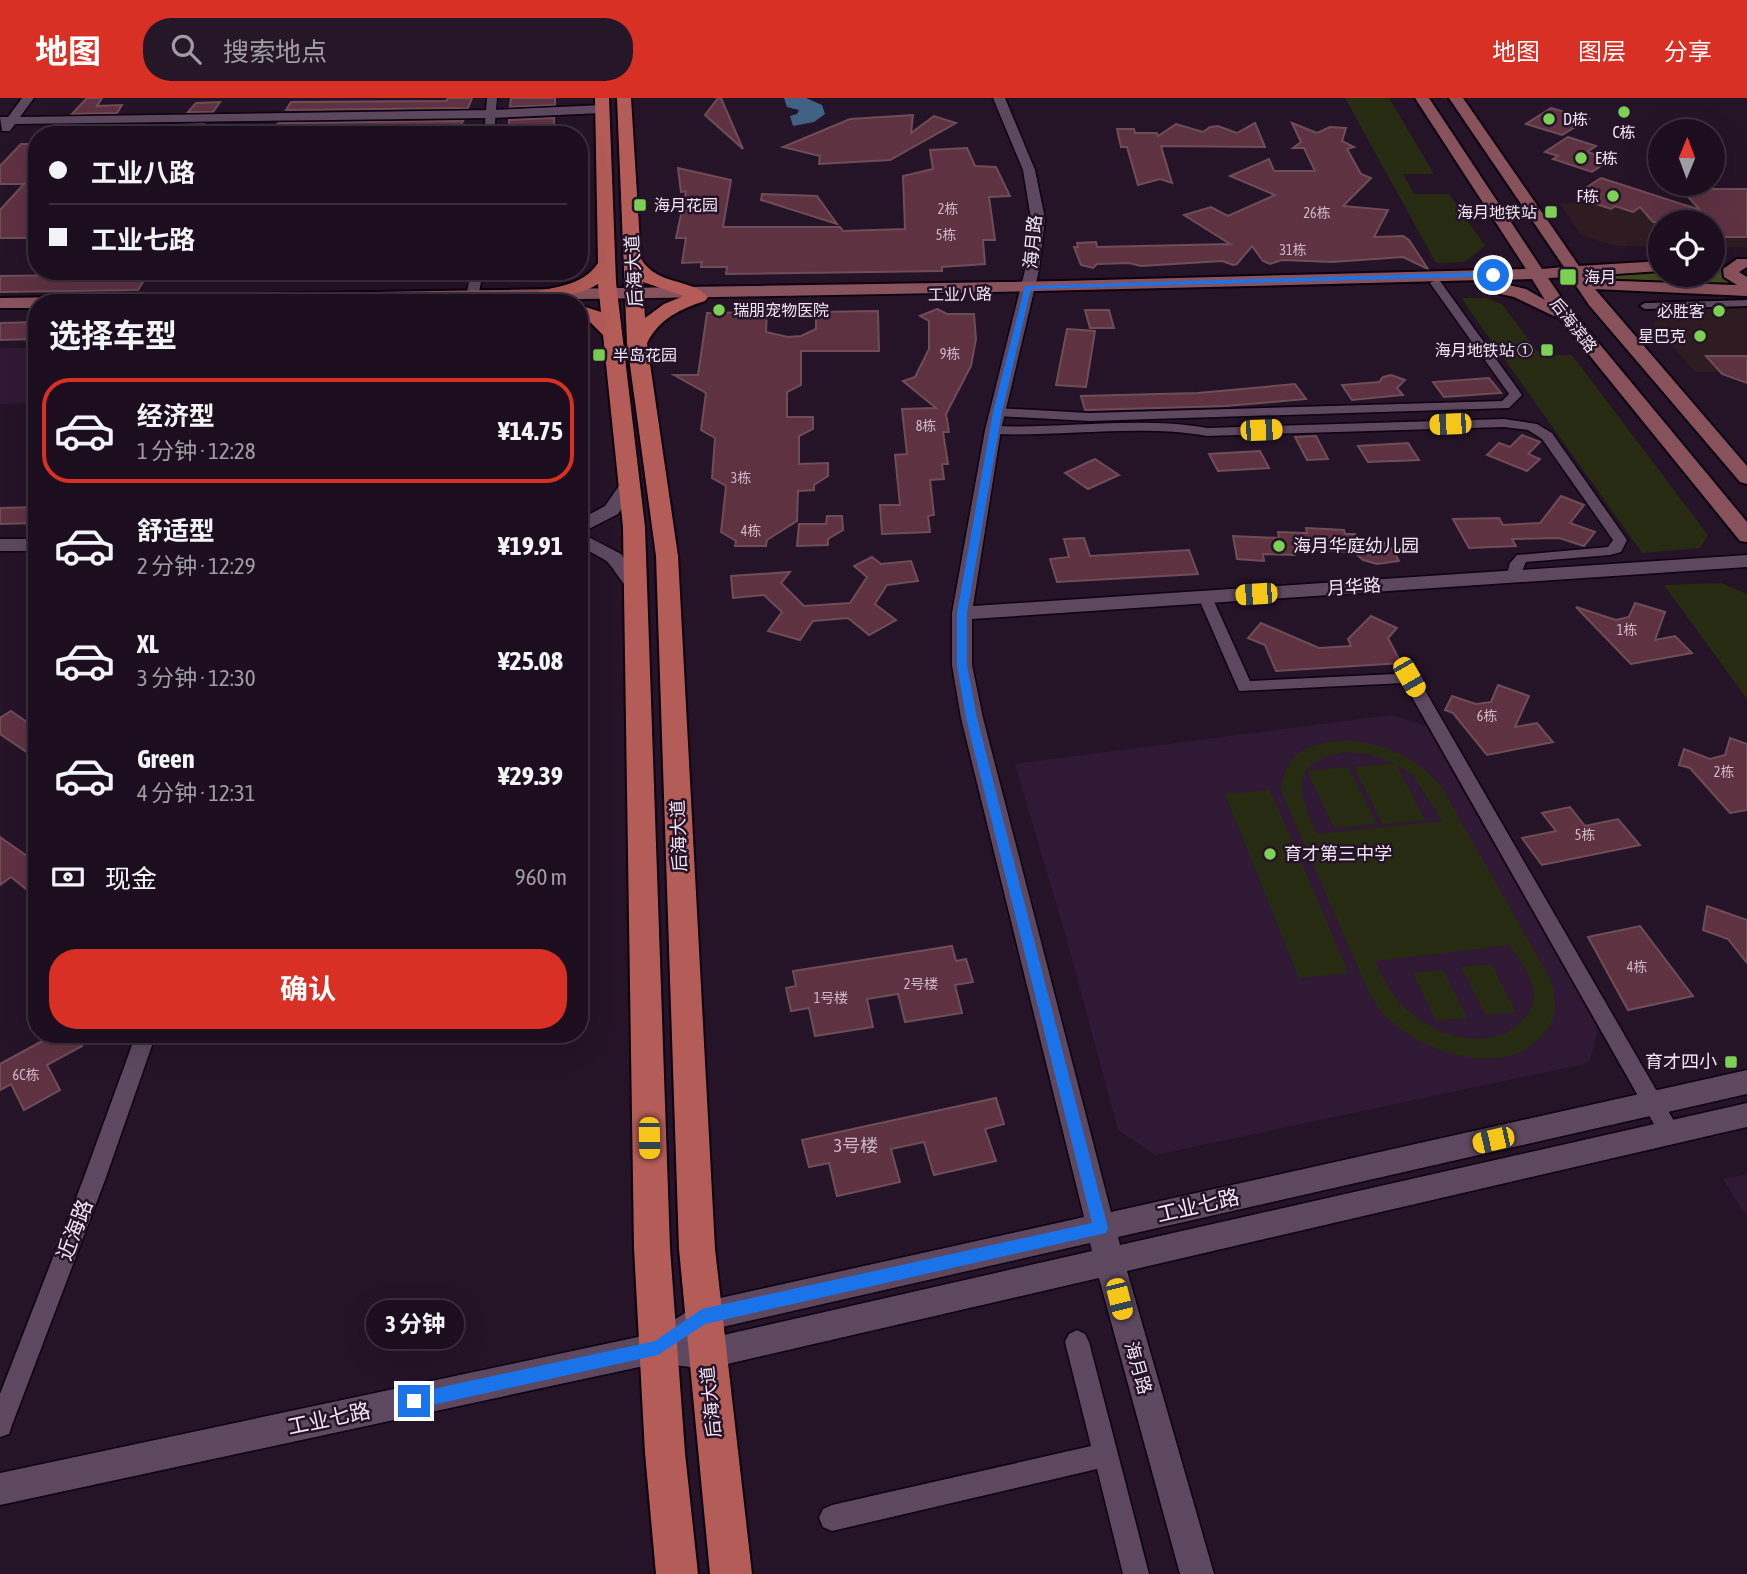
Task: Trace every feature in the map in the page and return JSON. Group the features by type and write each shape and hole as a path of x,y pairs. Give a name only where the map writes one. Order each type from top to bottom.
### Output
{"main road":[{"name":"后海大道","path":"622,296 633,260 624,98"},
{"name":"后海滨路","path":"1422,98 1511,236 1570,321 1747,536"},
{"name":"后海滨路","path":"1455,98 1578,278 1625,338 1747,478"},
{"name":"后海大道","path":"603,104 607,261 622,296 625,338 629,484 636,586 652,1248 677,1574"},
{"path":"1541,226 1584,252 1618,260 1648,263"},
{"path":"1468,279 1503,264 1511,236"},
{"path":"633,260 639,272 647,279 696,294"},
{"path":"562,294 600,273 607,261"},
{"path":"1725,264 1745,263"},
{"path":"1745,263 1731,269 1730,273 1747,285"},
{"name":"工业八路","path":"1578,278 1648,266"},
{"name":"工业八路","path":"1028,290 1578,278 1747,292"},
{"path":"1468,279 1520,293 1570,321"},
{"name":"工业八路","path":"588,298 1436,284 1468,279"},
{"path":"1625,338 1620,318 1623,306 1652,296 1747,292"},
{"path":"588,313 625,338 669,307 696,294"},
{"name":"工业八路","path":"0,303 28,303"},
{"path":"0,311 28,310"},
{"name":"后海大道","path":"625,338 667,556 702,1317 731,1574"}],"street":[{"path":"0,136 13,98"},
{"path":"4,119 28,98"},
{"path":"490,126 492,98"},
{"name":"海月路","path":"999,98 1029,170 1036,196 1038,219 1028,290 995,421 962,613 962,665 970,708 1110,1263 1197,1574"},
{"path":"4,119 491,114 603,104"},
{"path":"995,421 1505,405 1517,395 1436,284"},
{"path":"1645,306 1747,303"},
{"path":"995,421 1040,432 1178,427 1207,432 1504,423 1532,427 1547,436 1618,535 1620,545 1610,551 1522,558 1513,577"},
{"path":"588,523 612,510 629,484"},
{"path":"588,543 614,558 636,586"},
{"path":"0,545 28,545"},
{"name":"月华路","path":"962,613 1747,561"},
{"path":"1205,597 1245,687 1409,677 1670,1133"},
{"name":"近海路","path":"0,1425 94,1180 143,1043"},
{"name":"工业七路","path":"658,1348 702,1317 1747,1082"},
{"name":"工业七路","path":"0,1489 658,1348 706,1354 1747,1115"},
{"path":"1077,1342 1136,1574"},
{"path":"832,1518 1105,1455"}],"shaded area":[{"path":"1559,203 1747,204 1747,247 1725,247 1725,210 1648,210 1648,246 1617,246 1582,236"},
{"path":"1672,307 1747,307 1747,372 1695,372 1653,323"},
{"path":"0,348 28,348 28,403 0,404"},
{"name":"育才第三中学","path":"1391,715 1426,726 1598,1029 1589,1063 1155,1155 1118,1130 1068,944 1015,764"},
{"path":"1747,1174 1747,1217 1723,1179"}],"green space":[{"path":"1345,98 1389,98 1434,174 1403,174 1414,194 1449,194 1485,246 1464,262 1436,263"},
{"path":"1648,271 1648,281 1611,279 1606,274"},
{"path":"1725,276 1741,285 1725,284"},
{"path":"1461,298 1486,298 1502,304 1540,355 1572,355 1708,535 1700,548 1642,553"},
{"path":"1722,583 1747,594 1747,699 1664,585"},
{"path":"1350,740 1400,754 1421,767 1441,786 1551,980 1555,1002 1554,1016 1548,1029 1528,1048 1509,1056 1489,1058 1447,1052 1408,1034 1388,1018 1375,1002 1281,791 1288,765 1303,750 1324,743","holes":["1346,752 1368,754 1394,763 1354,767 1383,824 1425,820 1396,764 1413,775 1442,821 1317,834 1305,804 1302,780 1314,763 1327,756","1510,945 1531,983 1534,993 1532,1006 1525,1018 1509,1031 1496,1037 1481,1039 1451,1035 1412,1014 1390,990 1375,961"]},
{"path":"1348,767 1377,824 1334,828 1307,771"},
{"path":"1270,790 1349,973 1299,978 1225,794"},
{"path":"1491,964 1516,1012 1486,1015 1461,967"},
{"path":"1443,970 1467,1018 1436,1021 1413,973"}],"water":[{"path":"784,98 806,98 822,105 825,114 814,122 793,126 790,116 797,114 799,110 787,107"}],"building":[{"path":"87,98 102,98 97,106 122,105 117,113 72,114"},
{"path":"448,98 472,98 468,108 286,110 291,102 446,101"},
{"path":"511,98 555,98 555,105 510,107"},
{"path":"718,98 721,98 743,149 705,115"},
{"path":"220,102 213,112 188,112 196,103"},
{"name":"D栋","path":"1551,108 1589,119 1562,135 1526,124"},
{"path":"913,115 911,133 934,116 956,123 890,160 819,164 820,156 783,147 850,119"},
{"path":"554,118 554,126 509,126 509,120"},
{"path":"463,121 461,126 276,126 278,123"},
{"path":"1255,123 1265,147 1161,146 1172,183 1160,179 1138,185 1127,147 1121,147 1117,129 1134,129 1135,133 1157,133 1158,136 1176,124 1203,132 1218,126 1237,133"},
{"path":"1292,123 1317,133 1330,127 1346,128 1342,141 1354,147 1347,149 1361,174 1371,178 1343,206 1388,210 1374,237 1403,236 1409,240 1428,269 1403,257 1332,262 1282,260 1270,264 1263,261 1252,246 1237,264 1233,265 1222,261 1141,266 1129,263 1097,264 1093,268 1081,265 1074,247 1078,247 1077,243 1096,242 1097,247 1230,244 1184,215 1211,207 1228,216 1275,195 1230,176 1269,159 1274,171 1315,171 1304,148 1293,148 1301,142"},
{"path":"203,124 201,126 178,125"},
{"name":"E栋","path":"1568,137 1596,146 1587,152 1611,159 1592,172 1553,159 1558,156 1545,152"},
{"path":"21,144 28,144 28,238 0,238 0,210 24,184 0,184 0,166"},
{"path":"967,148 975,166 996,167 1010,196 989,197 995,240 983,240 985,264 942,267 942,271 726,274 727,267 701,267 702,262 682,263 686,238 676,238 686,191 681,192 678,168 731,180 723,227 840,227 843,231 905,229 903,176 933,169 930,150"},
{"path":"1601,178 1648,193 1648,196 1657,196 1700,210 1648,210 1648,216 1640,207 1633,212 1615,206 1611,209 1587,201 1593,198 1578,193"},
{"path":"1726,189 1747,189 1747,237 1725,237 1725,210 1700,210 1687,196 1726,196"},
{"path":"762,194 817,196 837,224 761,200"},
{"path":"0,276 28,276 28,280 144,280 138,290 0,292"},
{"path":"937,309 947,314 974,314 976,339 971,366 946,414 949,432 943,432 948,464 942,464 944,479 930,480 934,515 928,516 930,532 882,534 880,505 900,505 895,455 907,454 902,409 936,408 903,381 915,377 929,349 929,321 920,316"},
{"path":"1085,310 1109,310 1114,328 1090,328"},
{"path":"878,311 879,351 801,351 801,385 787,392 787,417 813,417 813,429 799,436 799,464 828,463 828,476 814,485 814,490 798,491 797,521 767,540 766,546 735,546 736,541 721,532 726,486 712,478 715,438 701,430 706,393 674,375 698,375 707,313 767,312 766,332 788,337 801,336 816,329 816,312"},
{"path":"28,322 28,339 0,340 0,323"},
{"path":"1067,329 1095,331 1086,387 1056,385"},
{"path":"1706,356 1747,356 1747,383 1722,374"},
{"path":"1391,375 1405,380 1397,388 1403,395 1352,400 1342,385 1379,382 1383,377"},
{"path":"1489,378 1501,393 1444,397 1433,382"},
{"path":"1295,384 1306,399 1226,406 1085,410 1081,396 1198,393"},
{"path":"1522,435 1540,442 1528,454 1540,459 1527,471 1487,455 1499,443 1510,447"},
{"path":"1316,436 1328,459 1307,460 1295,437"},
{"path":"1408,443 1419,460 1368,462 1358,446"},
{"path":"1260,451 1269,468 1218,471 1209,454"},
{"path":"1095,459 1119,475 1088,489 1065,473"},
{"path":"1561,496 1584,505 1570,523 1595,532 1584,546 1559,538 1512,539 1516,546 1469,548 1453,519 1499,518 1503,525 1540,523"},
{"path":"28,507 28,523 0,524 0,508"},
{"path":"827,516 842,516 843,530 828,539 828,545 797,546 799,524 826,524"},
{"name":"海月华庭幼儿园","path":"1306,528 1344,530 1345,534 1355,534 1356,538 1383,542 1393,550 1399,561 1377,564 1363,560 1354,552 1294,549 1295,555 1263,554 1264,561 1237,559 1233,536 1279,538 1278,532 1307,533"},
{"path":"1084,538 1090,556 1189,550 1198,574 1057,582 1050,559 1069,557 1064,539"},
{"path":"872,557 881,564 911,561 918,581 887,585 875,604 896,620 869,635 848,618 813,621 800,640 768,631 782,612 764,595 733,598 731,576 790,572 781,583 804,606 850,603 867,577 854,566"},
{"path":"1635,603 1665,612 1655,640 1675,636 1692,653 1631,664 1576,607 1616,620 1629,617"},
{"path":"1371,616 1397,628 1388,638 1401,663 1276,671 1265,645 1248,638 1261,623 1319,648 1351,646 1348,639"},
{"path":"1498,685 1529,696 1515,727 1537,723 1553,742 1487,755 1453,713 1445,710 1452,696 1476,704 1491,702"},
{"path":"11,711 28,721 28,753 0,734 0,718"},
{"path":"1730,738 1747,744 1747,810 1730,813 1690,768 1679,765 1684,749 1710,759 1725,755"},
{"path":"1570,807 1585,826 1618,819 1640,845 1542,865 1522,838 1556,831 1542,813"},
{"path":"0,837 28,857 28,889 11,877 0,885"},
{"path":"1707,906 1747,920 1747,963 1728,939 1703,930"},
{"path":"1640,926 1693,996 1628,1010 1588,937"},
{"path":"952,946 956,961 966,959 973,982 955,985 962,1013 905,1022 898,994 867,999 873,1027 815,1036 809,1008 791,1011 786,988 796,986 793,971"},
{"path":"38,1043 80,1043 82,1046 47,1065 60,1090 24,1110 11,1084 0,1090 0,1064"},
{"path":"996,1098 1004,1124 985,1129 996,1161 934,1175 924,1142 891,1149 900,1182 837,1196 829,1163 809,1167 802,1140"}],"place":[{"name":"C栋","path":"1624,112"},
{"name":"D栋","path":"1549,119"},
{"name":"E栋","path":"1581,158"},
{"name":"F栋","path":"1613,196"},
{"name":"海月花园","path":"640,205"},
{"name":"海月地铁站","path":"1551,212"},
{"name":"海月","path":"1568,277"},
{"name":"瑞朋宠物医院","path":"719,310"},
{"name":"必胜客","path":"1719,311"},
{"name":"星巴克","path":"1700,336"},
{"name":"海月地铁站 ①","path":"1547,350"},
{"name":"半岛花园","path":"599,355"},
{"name":"海月华庭幼儿园","path":"1279,546"},
{"name":"育才第三中学","path":"1270,854"},
{"name":"育才四小","path":"1731,1062"}],"route":[{"path":"414,1401 658,1348 702,1317 1101,1228 972,718 962,665 962,613 993,430 1028,286 1493,275"}]}
